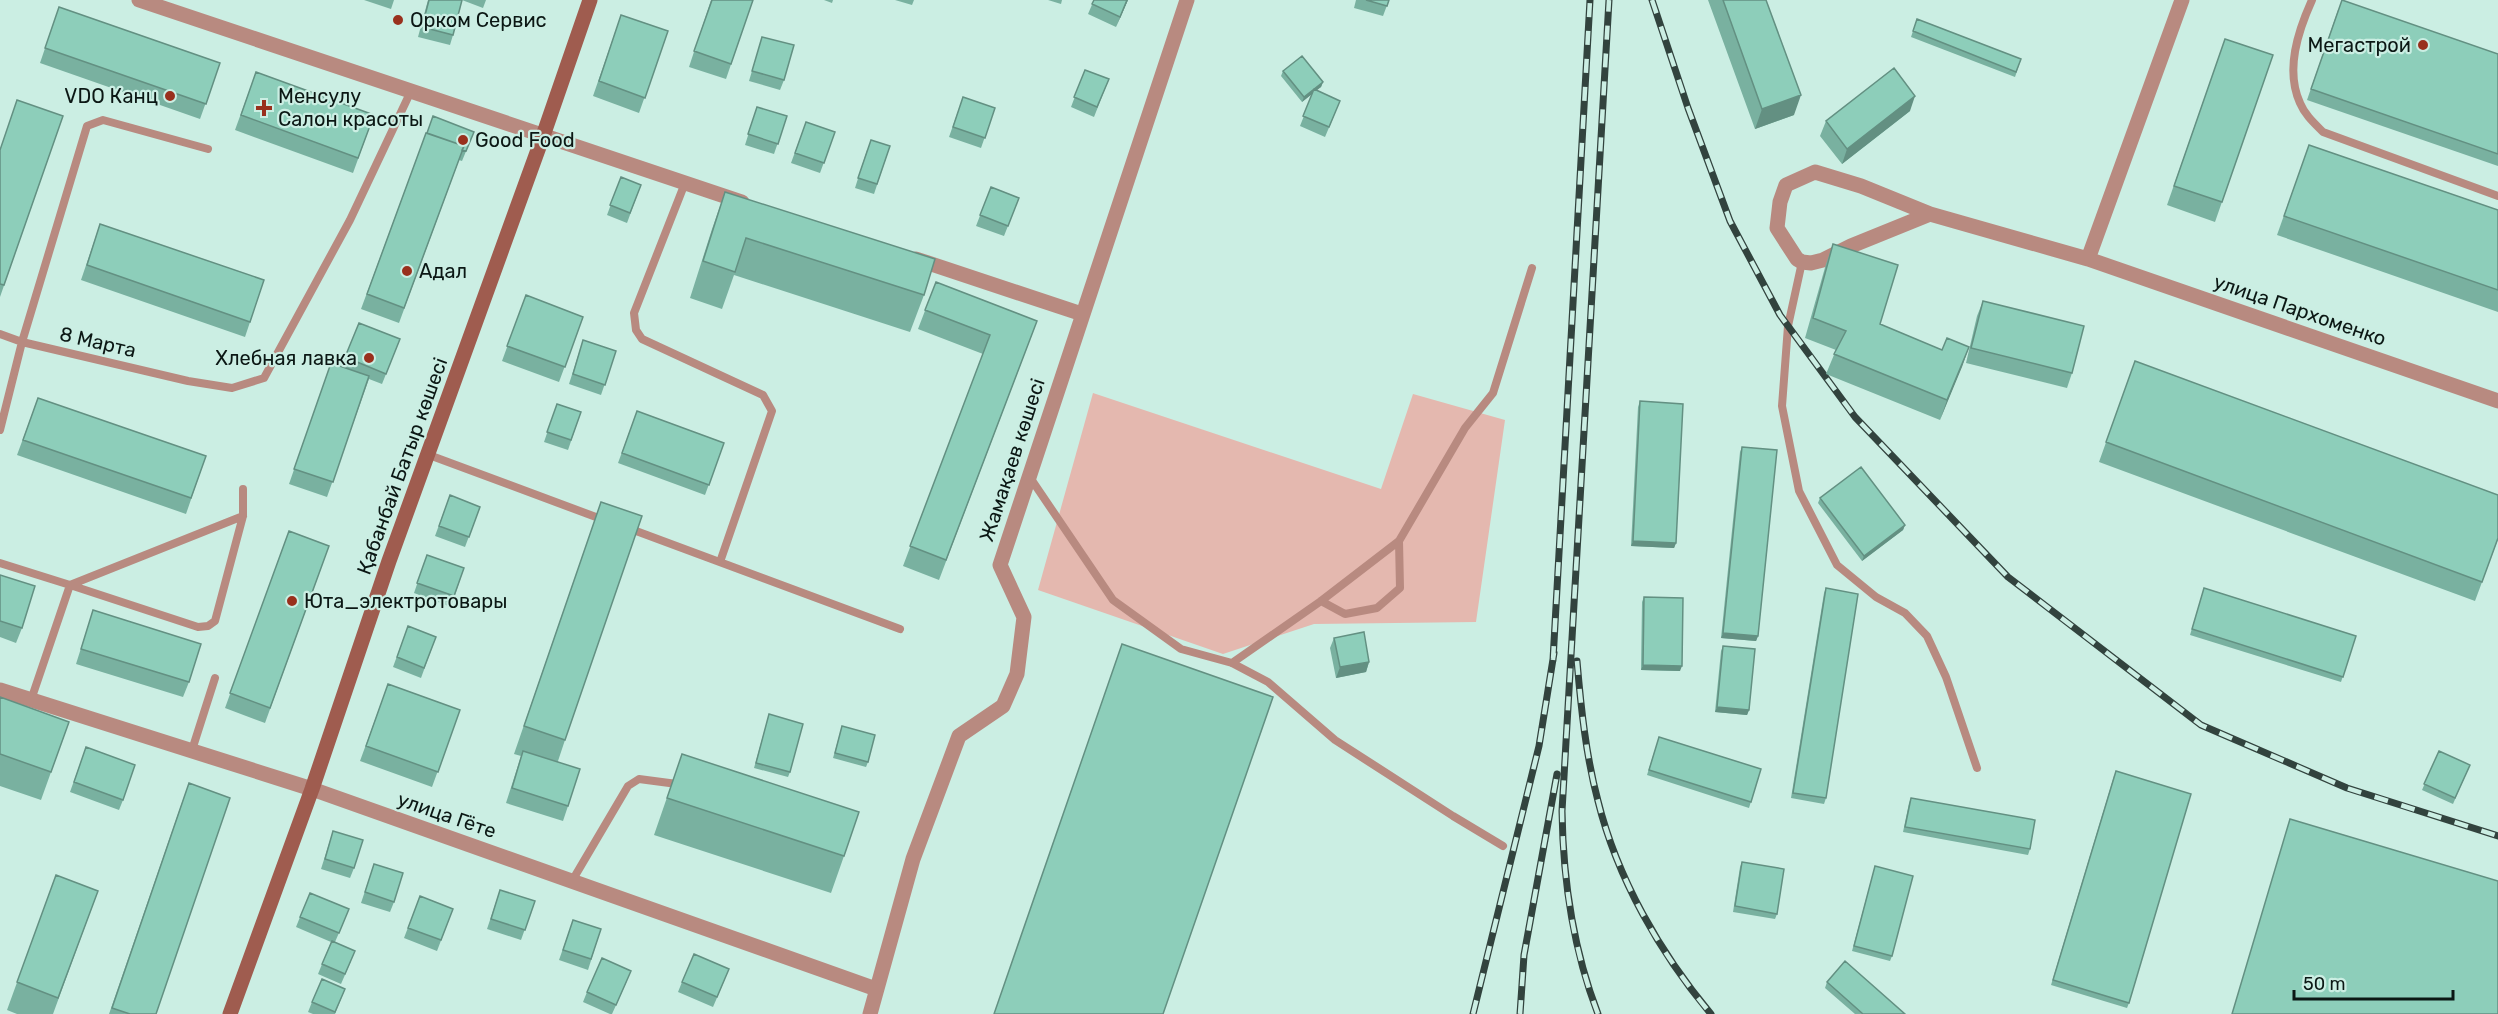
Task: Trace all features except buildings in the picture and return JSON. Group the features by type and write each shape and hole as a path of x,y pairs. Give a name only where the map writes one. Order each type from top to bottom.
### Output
{"main road":[{"name":"Қабанбай Батыр көшесі","path":"230,1014 312,789 389,561 429,455 590,0"}],"street":[{"path":"139,0 753,205"},
{"name":"Жамақаев көшесі","path":"870,1014 913,859 959,736 1003,706 1017,674 1024,618 1000,565 1187,0"},
{"path":"2088,259 2182,0"},
{"name":"улица Пархоменко","path":"1802,262 1797,259 1777,228 1779,211 1786,185 1815,172 1860,186 1930,214 2088,259 2498,401"},
{"path":"1802,262 1823,260 1851,246 1930,214"},
{"path":"900,254 1082,314"},
{"name":"улица Гёте","path":"0,690 312,789 876,989"}],"lane":[{"path":"2312,0 2299,30 2294,66 2299,102 2307,116 2323,132 2498,196"},
{"name":"8 Марта","path":"0,334 22,342 188,381 232,388 264,378 350,220 411,92"},
{"path":"0,430 22,342 87,126 103,120 208,149"},
{"path":"685,183 634,313 636,330 642,339 763,394 772,411 720,562"},
{"path":"1802,262 1788,326 1782,406 1799,491 1837,565 1876,597 1905,613 1927,636 1946,677 1977,768"},
{"path":"1232,663 1399,541 1465,428 1493,393 1532,268"},
{"path":"429,455 900,629"},
{"path":"1029,476 1113,600 1181,649 1232,663 1268,682 1335,740 1503,846"},
{"path":"0,563 198,627 208,626 215,621 243,516 243,489"},
{"path":"31,700 70,585 243,516"},
{"path":"1321,600 1344,614 1377,608 1400,588 1399,541"},
{"path":"192,750 215,678"},
{"path":"572,881 628,786 639,779 677,784"}],"shaded area":[{"path":"1093,393 1381,489 1413,394 1505,420 1476,622 1314,624 1223,654 1038,590"}],"railway":[{"path":"1553,660 1590,0"},
{"path":"1598,1014 1582,965 1571,914 1562,811 1609,0"},
{"path":"1652,0 1688,108 1730,221 1780,315 1855,417 2008,577 2201,725 2347,788 2498,836"},
{"path":"1473,1014 1539,746 1554,653"},
{"path":"1577,661 1590,767 1606,830 1616,858 1642,914 1675,966 1711,1014"},
{"path":"1520,1014 1524,955 1557,774"}],"place":[{"name":"Орком Сервис","path":"398,20"},
{"name":"Мегастрой","path":"2423,45"},
{"name":"VDO Канц","path":"170,96"},
{"name":"Менсулу Салон красоты","path":"264,108"},
{"name":"Good Food","path":"463,140"},
{"name":"Адал","path":"407,271"},
{"name":"Хлебная лавка","path":"369,358"},
{"name":"Юта_электротовары","path":"292,601"}]}
